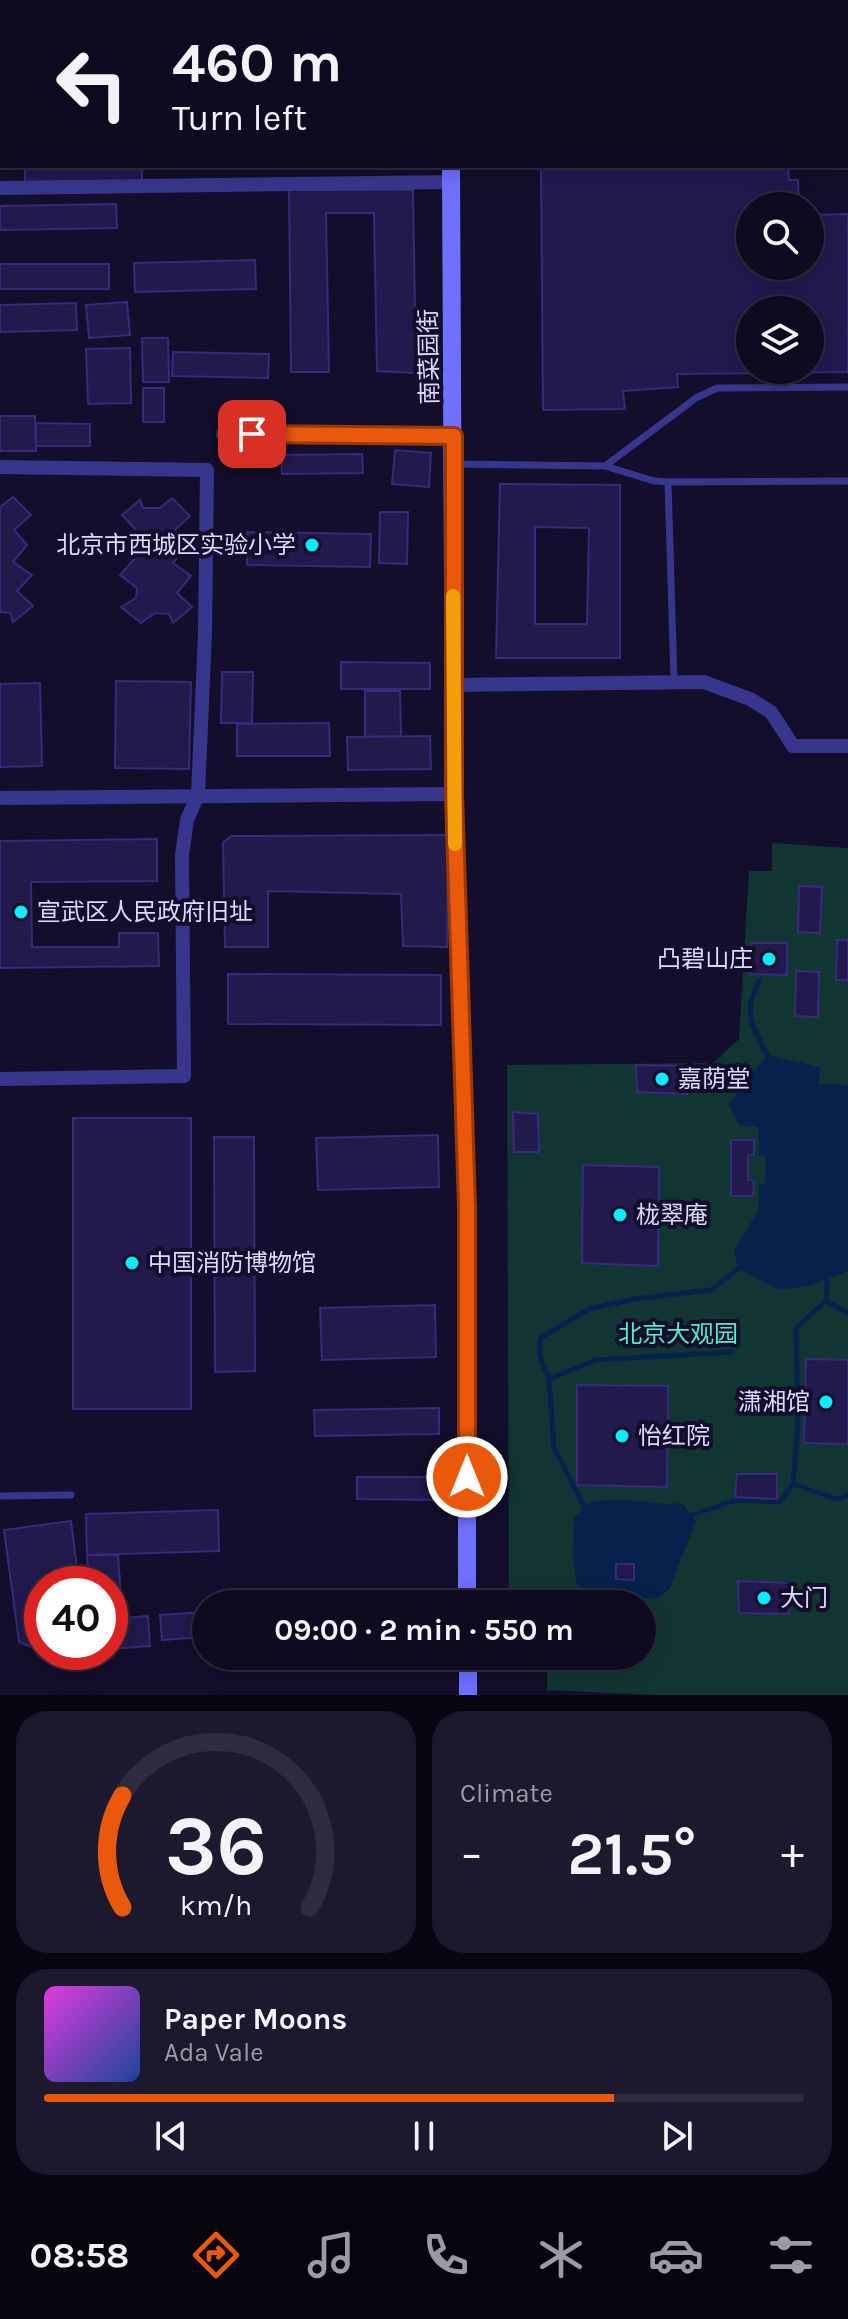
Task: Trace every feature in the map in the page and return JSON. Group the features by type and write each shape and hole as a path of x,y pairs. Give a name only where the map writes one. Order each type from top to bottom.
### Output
{"street":[{"path":"0,188 451,174"},
{"name":"南菜园街","path":"451,174 454,794 467,1207 467,1590"},
{"path":"223,434 454,436"},
{"path":"0,467 207,470 205,633 198,795 187,820 182,855 184,1076 0,1079"},
{"path":"453,685 704,682 750,699 771,712 793,746 848,746"},
{"path":"0,798 454,794"},
{"path":"468,1670 468,1695"}],"lane":[{"path":"605,466 696,398 717,388 848,387"},
{"path":"454,464 605,466 654,481 668,482 848,481"},
{"path":"668,482 674,681"},
{"path":"0,1496 71,1495"}],"green space":[{"name":"北京大观园","path":"772,843 848,848 848,1695 654,1695 547,1690 547,1670 656,1670 656,1590 509,1590 507,1065 713,1063 739,1039 749,871 772,871"}],"water":[{"path":"767,1055 820,1067 819,1084 848,1085 848,1271 809,1286 780,1290 738,1269 734,1250 758,1211 759,1184 765,1183 766,1156 759,1155 758,1127 739,1125 729,1104"},
{"path":"592,1501 682,1503 696,1521 670,1588 659,1598 656,1598 656,1590 589,1590 577,1586 573,1556 574,1517"}],"building":[{"path":"25,168 142,168 142,181 25,185"},
{"path":"185,168 285,168 185,169"},
{"path":"541,168 788,168 789,180 798,180 798,192 736,192 736,280 824,280 824,215 848,214 848,372 824,372 824,296 736,296 736,373 677,374 678,387 623,391 625,409 543,410"},
{"path":"289,190 413,190 416,373 377,371 374,213 326,213 329,372 291,372"},
{"path":"116,204 117,228 0,230 0,206"},
{"path":"255,260 256,289 135,292 134,263"},
{"path":"0,264 109,264 109,289 0,289"},
{"path":"127,302 130,335 89,338 86,305"},
{"path":"76,303 77,330 0,332 0,305"},
{"path":"142,338 168,338 169,382 143,382"},
{"path":"130,348 131,403 88,404 86,349"},
{"path":"173,352 269,354 268,378 172,376"},
{"path":"143,388 164,388 164,422 143,422"},
{"path":"0,416 35,416 36,451 0,451"},
{"path":"36,423 90,424 90,446 36,446"},
{"path":"395,450 431,453 429,487 392,484"},
{"path":"362,454 363,473 282,474 281,455"},
{"path":"500,484 620,485 620,658 496,658","holes":["535,527 589,528 587,624 535,624"]},
{"path":"13,497 31,515 14,530 27,545 13,562 32,575 17,591 33,606 13,622 10,613 0,612 0,507"},
{"path":"172,498 190,516 174,531 187,546 173,563 191,576 177,593 192,607 173,623 169,614 155,613 141,623 121,607 136,598 137,588 120,575 136,557 122,541 136,530 122,515 140,500 143,508 160,508"},
{"path":"380,512 408,512 407,564 379,563"},
{"path":"247,532 371,534 370,567 247,565"},
{"path":"341,662 430,663 430,689 341,689"},
{"path":"222,672 253,672 252,723 221,723"},
{"path":"116,681 191,682 189,769 115,768"},
{"path":"40,683 42,766 0,767 0,684"},
{"path":"365,691 400,691 401,736 365,737"},
{"path":"329,723 330,756 237,756 237,724"},
{"path":"430,736 431,769 348,770 347,737"},
{"path":"448,835 447,947 403,946 401,894 268,891 268,947 225,947 223,842 232,836"},
{"path":"157,839 157,881 31,882 32,947 119,947 119,933 158,933 159,966 0,968 0,841"},
{"path":"799,886 822,887 820,933 798,932"},
{"path":"837,940 848,940 848,980 836,980"},
{"name":"凸碧山庄","path":"751,943 787,943 787,975 750,974"},
{"path":"796,971 819,972 818,1017 795,1016"},
{"path":"228,974 441,975 441,1025 228,1024"},
{"name":"嘉荫堂","path":"636,1065 687,1066 687,1094 637,1092"},
{"path":"513,1112 538,1114 539,1152 514,1152"},
{"name":"中国消防博物馆","path":"73,1118 191,1118 191,1409 73,1409"},
{"path":"438,1135 439,1187 318,1190 316,1138"},
{"path":"214,1137 254,1137 255,1371 215,1372"},
{"path":"731,1140 754,1140 754,1155 748,1155 748,1180 754,1181 753,1196 731,1196"},
{"name":"栊翠庵","path":"583,1165 659,1167 658,1266 582,1263"},
{"path":"435,1305 436,1357 322,1360 320,1308"},
{"name":"潇湘馆","path":"806,1359 848,1360 848,1444 804,1443"},
{"name":"怡红院","path":"577,1385 668,1386 667,1487 577,1485"},
{"path":"439,1408 439,1434 315,1436 314,1410"},
{"path":"737,1474 777,1474 777,1499 735,1497"},
{"path":"357,1477 440,1477 440,1500 357,1499"},
{"path":"218,1510 219,1551 87,1555 86,1514"},
{"path":"71,1521 77,1566 24,1566 24,1644 19,1642 4,1530"},
{"path":"87,1555 118,1555 119,1566 88,1566"},
{"path":"616,1564 634,1564 634,1580 616,1579"},
{"name":"大门","path":"738,1581 789,1583 789,1614 739,1613"},
{"path":"192,1613 192,1638 162,1640 160,1615"},
{"path":"148,1616 150,1646 128,1648 128,1618"}],"waterway":[{"path":"759,981 750,1011 753,1027 767,1055"},
{"path":"585,1508 554,1448 549,1379 540,1357 540,1338 589,1309 634,1299 711,1290 738,1269"},
{"path":"692,1515 736,1500 780,1502 793,1484 798,1425 796,1328 826,1301 827,1279"},
{"path":"826,1301 848,1313"},
{"path":"549,1379 596,1360 732,1352"},
{"path":"793,1484 836,1499 848,1495"}],"slow traffic":[{"path":"453,596 455,844"}],"place":[{"name":"北京市西城区实验小学","path":"312,545"},
{"name":"宣武区人民政府旧址","path":"21,912"},
{"name":"凸碧山庄","path":"769,959"},
{"name":"嘉荫堂","path":"662,1079"},
{"name":"栊翠庵","path":"620,1215"},
{"name":"中国消防博物馆","path":"132,1263"},
{"name":"潇湘馆","path":"826,1402"},
{"name":"怡红院","path":"622,1436"},
{"name":"大门","path":"764,1598"}],"route":[{"path":"252,434 454,436 454,794 467,1207 467,1477"}]}
